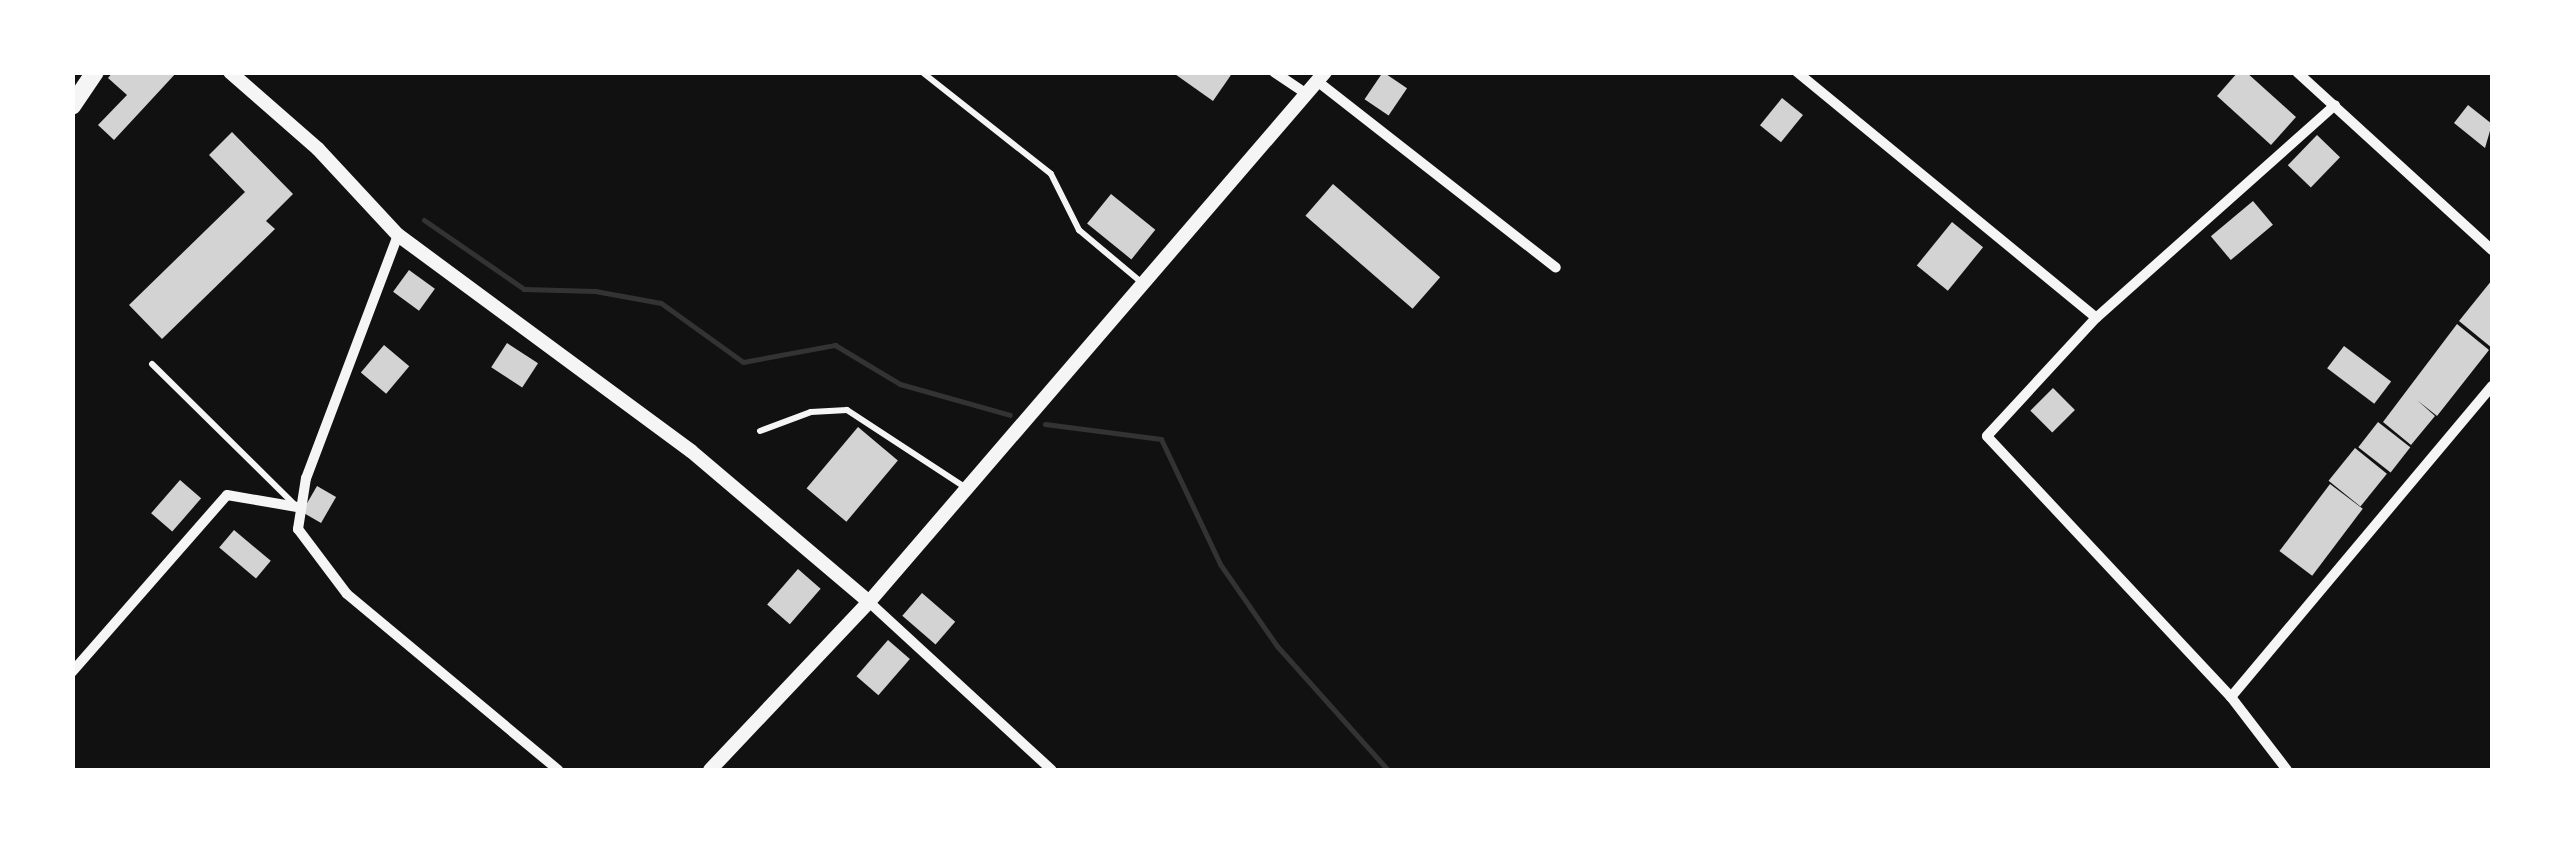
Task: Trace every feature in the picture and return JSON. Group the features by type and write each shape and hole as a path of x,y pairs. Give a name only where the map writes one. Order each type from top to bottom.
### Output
{"main road":[{"path":"72,106 95,72"}],"street":[{"path":"230,72 318,149 398,235 692,451 869,602 1052,770"},
{"path":"1274,72 1305,93"},
{"path":"1797,72 2096,318"},
{"path":"2297,72 2492,250"},
{"path":"710,770 869,602 1146,286 1321,77 1556,268"},
{"path":"2287,770 2231,697 1987,436 2096,318 2335,105"},
{"path":"398,235 297,507 309,550 348,594 558,770"},
{"path":"2231,697 2492,386"},
{"path":"72,672 227,495 297,507"}],"lane":[{"path":"922,72 1050,174 1079,230 1146,286"},
{"path":"152,364 297,507"},
{"path":"760,431 812,412 847,410 968,489"}],"building":[{"path":"113,72 177,72 114,140 98,125 127,95 108,78"},
{"path":"1172,72 1233,72 1213,101"},
{"path":"1383,72 1407,88 1389,116 1365,99"},
{"path":"2238,72 2246,72 2296,117 2271,145 2217,96"},
{"path":"1782,98 1803,115 1781,142 1760,125"},
{"path":"2468,105 2492,124 2485,148 2454,123"},
{"path":"232,132 293,194 266,221 275,229 162,339 129,305 245,192 209,155"},
{"path":"2317,135 2340,157 2311,187 2288,165"},
{"path":"1333,184 1440,277 1413,309 1305,216"},
{"path":"1111,194 1155,230 1131,259 1087,224"},
{"path":"2253,201 2273,225 2231,260 2211,236"},
{"path":"1952,222 1983,247 1948,291 1917,266"},
{"path":"409,270 435,289 419,311 393,292"},
{"path":"2492,280 2492,348 2459,321"},
{"path":"2457,324 2489,350 2437,416 2417,400 2435,416 2411,445 2383,422"},
{"path":"507,343 538,363 522,387 491,367"},
{"path":"384,345 409,366 386,394 361,373"},
{"path":"2344,346 2391,382 2374,404 2327,368"},
{"path":"2053,388 2075,410 2052,433 2030,411"},
{"path":"2378,422 2410,447 2391,472 2358,447"},
{"path":"858,427 898,460 846,522 807,488"},
{"path":"2355,448 2387,474 2360,506 2329,481"},
{"path":"180,480 201,498 172,532 151,513"},
{"path":"2330,484 2363,509 2312,576 2279,551"},
{"path":"317,486 336,497 321,523 302,512"},
{"path":"234,530 271,561 256,578 219,548"},
{"path":"798,569 821,589 790,624 767,604"},
{"path":"922,593 955,622 936,645 902,616"},
{"path":"888,640 910,659 878,695 857,676"}],"waterway":[{"path":"424,220 524,289 595,291 661,303 743,362 835,345 900,384 1010,415"},
{"path":"1045,424 1161,439 1220,564 1277,646 1388,770"}]}
